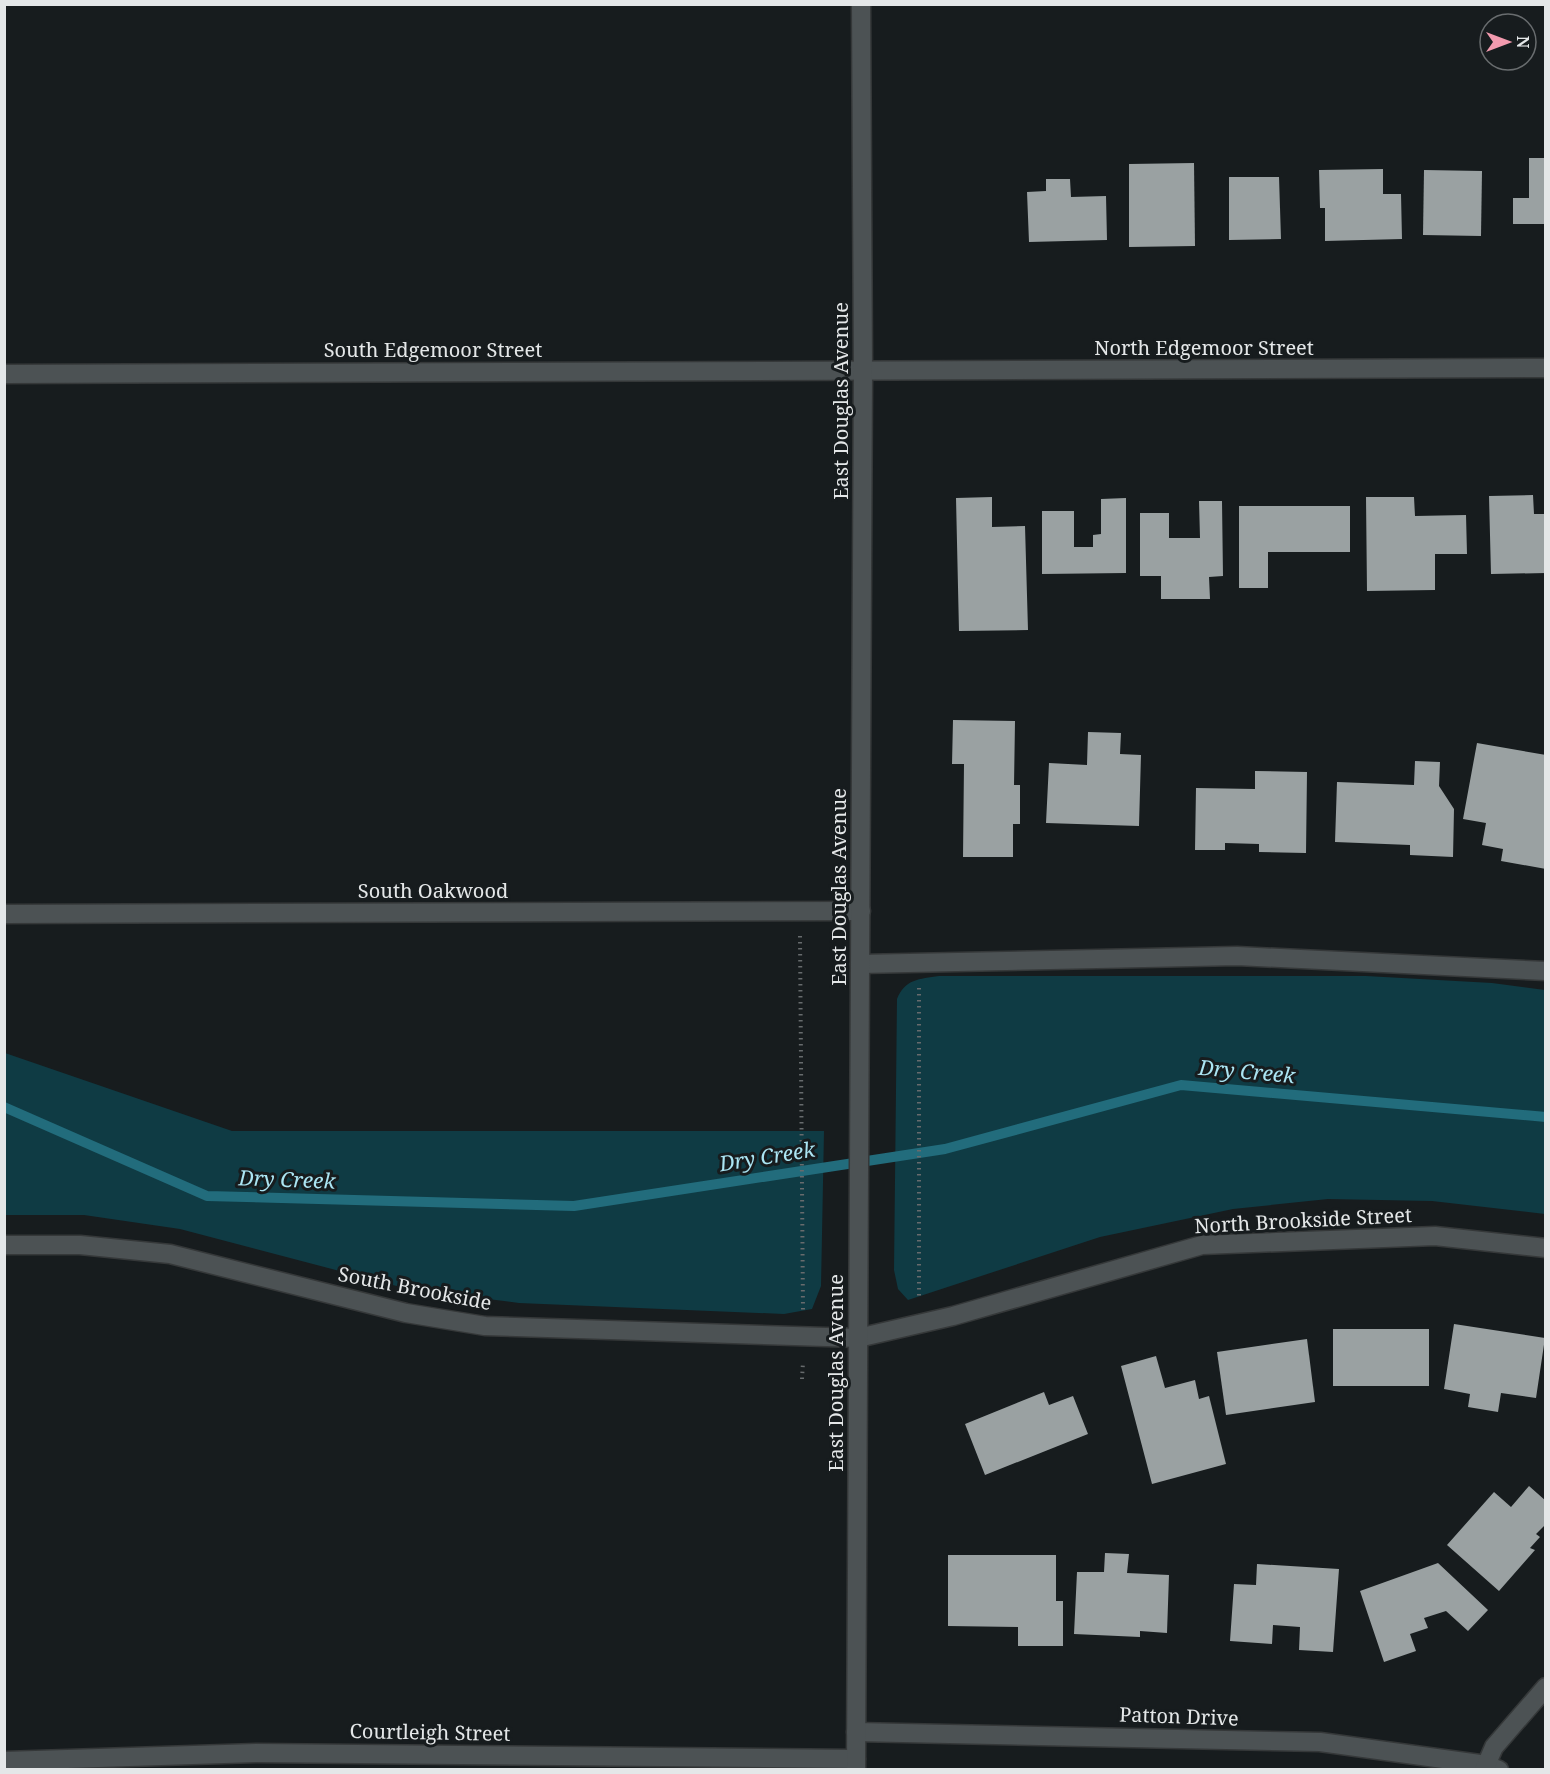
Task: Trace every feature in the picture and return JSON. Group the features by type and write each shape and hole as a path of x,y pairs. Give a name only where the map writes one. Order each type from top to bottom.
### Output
{"street":[{"name":"East Douglas Avenue","path":"856,1764 861,911 861,4"},
{"name":"North Edgemoor Street","path":"862,370 1545,368"},
{"name":"South Edgemoor Street","path":"4,374 862,370"},
{"name":"South Oakwood","path":"4,914 861,911"},
{"path":"860,964 1237,956 1545,971"},
{"name":"North Brookside Street","path":"858,1338 919,1324 1202,1245 1435,1236 1545,1248"},
{"name":"South Brookside","path":"4,1245 80,1245 170,1254 406,1313 485,1326 858,1338"},
{"path":"1490,1768 1494,1747 1545,1687"},
{"name":"Patton Drive","path":"856,1732 1320,1742 1490,1768"},
{"name":"Courtleigh Street","path":"4,1761 257,1753 856,1764"}],"path":[{"path":"800,911 804,1337 802,1379"},
{"path":"919,963 919,1324"}],"shaded area":[{"path":"939,976 1366,976 1492,983 1545,990 1545,1214 1432,1201 1328,1199 1233,1209 1100,1237 908,1300 898,1289 894,1270 897,999 904,987 914,981"},
{"path":"5,1053 232,1131 824,1131 821,1286 812,1309 784,1314 519,1303 408,1289 180,1229 84,1215 5,1215"}],"building":[{"path":"1529,158 1546,158 1546,224 1513,224 1513,198 1529,198"},
{"path":"1194,163 1195,246 1129,247 1129,164"},
{"path":"1383,169 1383,194 1401,194 1402,239 1325,241 1325,208 1320,208 1319,170"},
{"path":"1424,170 1482,171 1481,236 1423,235"},
{"path":"1229,177 1279,177 1281,239 1229,240"},
{"path":"1046,179 1070,179 1071,197 1106,196 1107,240 1029,242 1027,192 1046,191"},
{"path":"1533,495 1534,514 1546,514 1546,573 1491,574 1489,496"},
{"path":"992,497 992,527 1025,526 1028,630 959,631 956,498"},
{"path":"1366,497 1414,497 1415,516 1466,515 1467,554 1435,554 1435,590 1367,591"},
{"path":"1126,498 1126,573 1042,574 1042,511 1074,511 1074,547 1093,547 1093,535 1101,534 1101,499"},
{"path":"1199,501 1222,501 1223,576 1209,577 1210,599 1161,599 1161,576 1140,576 1140,513 1169,513 1169,538 1200,538"},
{"path":"1239,506 1350,506 1350,552 1268,552 1268,588 1239,588"},
{"path":"953,720 1015,721 1014,785 1020,785 1020,824 1013,824 1013,857 963,857 964,764 952,764"},
{"path":"1088,732 1121,733 1120,754 1141,755 1139,826 1046,823 1049,763 1087,765"},
{"path":"1477,743 1546,755 1546,869 1501,861 1503,849 1482,845 1486,823 1463,819"},
{"path":"1415,761 1440,762 1439,786 1454,809 1453,857 1410,855 1410,845 1335,842 1337,782 1414,785"},
{"path":"1255,771 1307,772 1306,853 1259,852 1259,844 1225,843 1225,850 1195,850 1196,788 1255,789"},
{"path":"1454,1324 1545,1338 1536,1398 1501,1393 1498,1412 1468,1407 1470,1394 1444,1389"},
{"path":"1333,1329 1429,1329 1429,1386 1333,1386"},
{"path":"1307,1339 1315,1402 1226,1415 1217,1352"},
{"path":"1156,1356 1165,1388 1195,1380 1199,1399 1209,1396 1226,1464 1152,1484 1121,1366"},
{"path":"1044,1392 1049,1405 1073,1396 1088,1434 985,1475 965,1424"},
{"path":"1529,1486 1546,1501 1546,1524 1536,1534 1540,1537 1530,1548 1535,1550 1499,1591 1447,1545 1494,1492 1511,1507"},
{"path":"1105,1553 1129,1554 1127,1573 1169,1575 1167,1633 1140,1631 1140,1637 1074,1634 1077,1572 1104,1572"},
{"path":"948,1555 1056,1555 1056,1601 1063,1601 1063,1646 1018,1646 1018,1627 948,1626"},
{"path":"1438,1563 1488,1610 1468,1631 1446,1611 1424,1618 1428,1628 1410,1634 1416,1651 1384,1662 1360,1591"},
{"path":"1257,1564 1339,1569 1333,1652 1299,1650 1300,1627 1273,1625 1272,1644 1230,1641 1234,1584 1256,1585"}],"waterway":[{"name":"Dry Creek","path":"4,1107 207,1196 574,1206 945,1149 1181,1085 1546,1117"}]}
